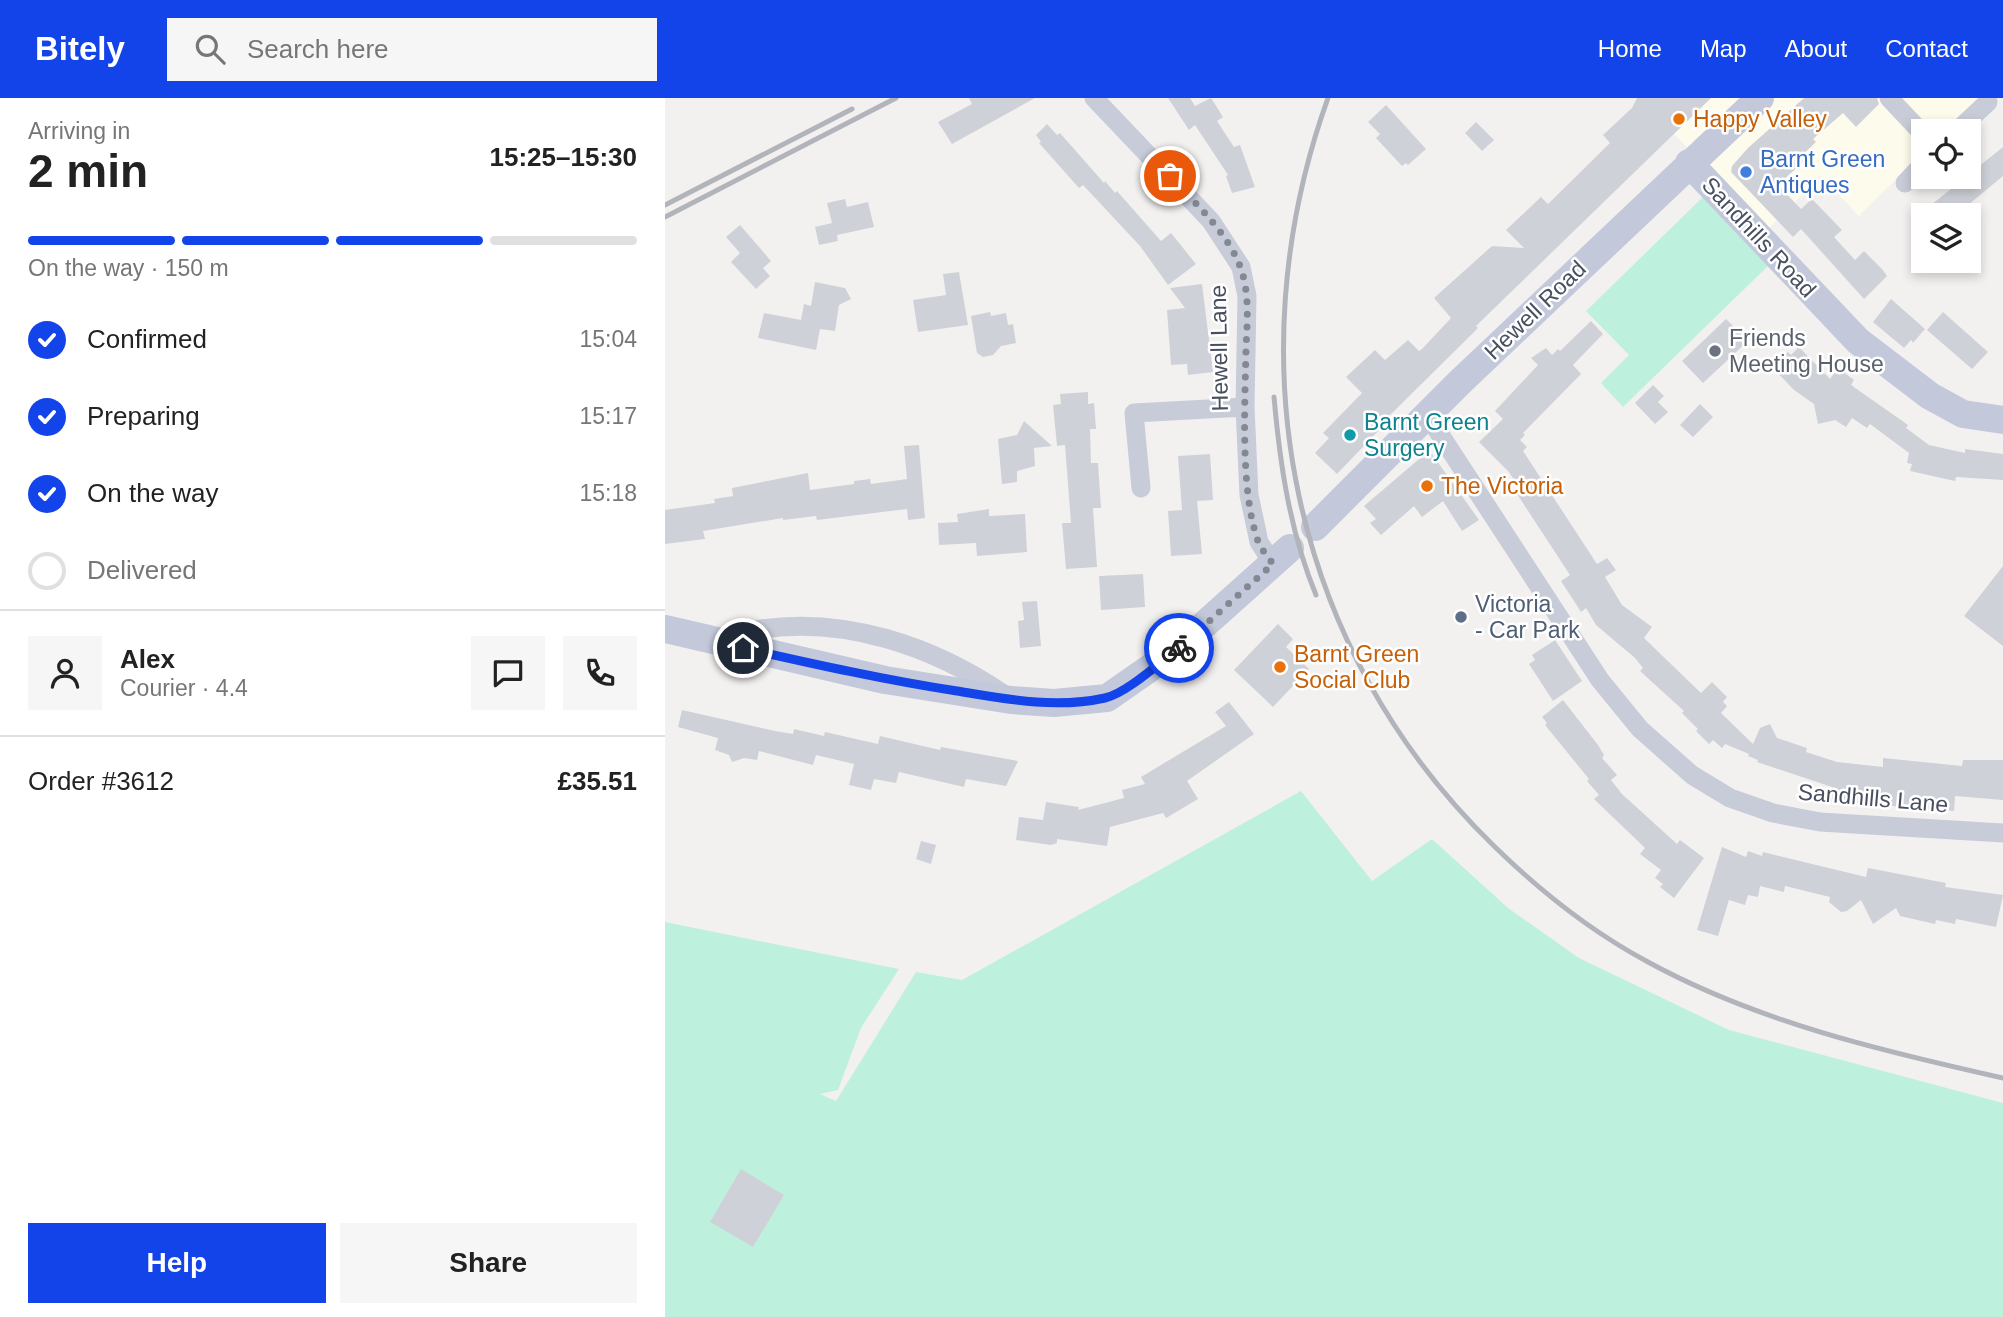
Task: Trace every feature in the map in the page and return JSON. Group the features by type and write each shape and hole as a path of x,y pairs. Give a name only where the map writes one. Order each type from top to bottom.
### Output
{"street":[{"name":"Hewell Lane","path":"1094,98 1195,202 1225,240 1241,267 1247,296 1245,407 1249,495 1259,542 1281,556"},
{"name":"Hewell Road","path":"1315,527 1460,382 1760,98"},
{"path":"1889,98 1911,121"},
{"path":"1970,119 1988,102"},
{"name":"Sandhills Road","path":"1689,163 1858,341 1930,396 1963,414 2003,421"},
{"path":"1905,183 1911,177"},
{"path":"1141,488 1134,413 1245,407"},
{"name":"Sandhills Lane","path":"1428,416 1600,680 1640,729 1692,775 1730,798 1773,813 1820,822 2003,833"},
{"path":"665,629 885,680 1011,700 1055,704 1107,698 1176,650 1281,556"},
{"path":"719,643 752,630 797,625 834,628 884,638 929,653 971,672 1011,700"}],"shaded area":[{"path":"1640,98 1978,98 1956,119 1911,119 1911,164 1859,216 1821,176 1766,231"}],"green space":[{"path":"1704,196 1769,265 1623,407 1601,383 1629,355 1586,311"},
{"path":"1301,791 1372,881 1432,839 1508,908 1579,958 1729,1030 2003,1103 2003,1317 665,1317 665,922 899,969 861,1028 838,1090 820,1094 836,1101 916,972 962,980"}],"building":[{"path":"969,98 1035,98 952,144 938,122 972,104"},
{"path":"1168,98 1190,98 1195,106 1211,98 1223,117 1217,121 1234,147 1240,145 1255,187 1232,193 1226,176 1228,175 1195,125 1189,130"},
{"path":"1637,98 1711,98 1476,326 1478,328 1380,425 1382,427 1337,474 1315,453 1329,438 1323,433 1362,393 1346,377 1375,350 1385,360 1408,340 1419,351 1422,349 1451,318 1434,298 1492,246 1524,248 1506,230 1541,197 1548,204 1610,143 1603,135 1632,108"},
{"path":"1804,98 1877,98 1879,104 1856,127 1843,113 1813,139 1816,142 1800,157 1804,161 1778,185 1801,209 1812,199 1842,230 1834,237 1855,260 1864,251 1882,269 1887,276 1864,299 1801,229 1793,237 1731,172 1732,166 1748,148"},
{"path":"1386,105 1426,149 1408,165 1406,163 1402,166 1376,138 1380,134 1368,122"},
{"path":"1476,122 1494,140 1482,151 1465,133"},
{"path":"1047,124 1057,135 1060,133 1104,183 1105,181 1115,193 1117,191 1161,241 1171,233 1196,264 1168,285 1140,246 1083,185 1079,188 1039,143 1041,142 1036,135"},
{"path":"2003,147 2003,176 1970,203 1933,203 1951,189 1981,189 1981,165"},
{"path":"845,199 847,207 868,202 874,227 837,235 838,241 819,245 815,227 832,223 827,203"},
{"path":"740,225 771,261 763,268 770,276 756,289 731,262 740,253 726,237"},
{"path":"959,272 968,325 918,332 913,300 946,295 943,274"},
{"path":"815,282 845,288 851,299 839,305 835,331 820,329 816,350 758,338 764,313 801,320 804,304 811,306"},
{"path":"1202,284 1213,372 1188,375 1187,364 1171,365 1167,310 1185,308 1170,288"},
{"path":"1891,299 1925,329 1913,343 1911,340 1904,348 1873,322"},
{"path":"990,312 991,316 1006,313 1008,325 1013,324 1016,343 1001,346 993,355 983,357 977,353 971,316"},
{"path":"1943,312 1988,352 1972,369 1927,330"},
{"name":"Friends Meeting House","path":"1726,319 1748,341 1703,383 1682,361"},
{"path":"1591,321 1603,334 1573,365 1581,374 1523,433 1525,435 1520,440 1527,447 1523,451 1597,564 1607,558 1616,570 1605,577 1622,605 1652,627 1644,638 1701,693 1712,682 1727,697 1723,702 1727,706 1721,713 1753,744 1760,728 1770,724 1777,738 1807,748 1806,752 1837,762 1883,767 1883,758 1962,766 1963,760 2003,760 2003,800 1955,796 1954,811 1831,801 1832,787 1757,762 1758,760 1748,756 1749,754 1725,744 1722,748 1713,740 1709,744 1682,713 1684,711 1640,671 1643,668 1635,658 1596,625 1586,608 1581,612 1561,581 1570,575 1517,494 1521,491 1509,472 1479,442 1503,419 1495,411 1538,365 1531,358 1546,348 1552,355 1558,349 1560,351"},
{"path":"1799,347 1830,379 1838,368 1854,380 1851,385 1908,425 1906,428 1929,445 1965,453 1965,449 2003,454 2003,480 1956,477 1955,481 1910,471 1912,464 1907,463 1909,453 1870,424 1867,428 1852,418 1846,427 1835,420 1818,424 1814,404 1794,390 1772,367 1788,352 1791,355"},
{"path":"1653,385 1664,396 1658,402 1668,412 1655,424 1635,403"},
{"path":"1088,392 1088,404 1094,403 1096,429 1090,429 1091,463 1098,463 1101,508 1093,508 1097,567 1066,569 1062,523 1071,523 1065,445 1057,446 1053,405 1061,404 1060,394"},
{"path":"1700,404 1713,417 1693,437 1680,425"},
{"path":"1024,421 1052,446 1034,448 1035,466 1017,471 1017,482 1002,484 998,439 1017,435"},
{"path":"919,445 925,518 908,520 907,509 817,520 816,516 783,518 703,531 705,539 665,544 665,510 715,503 714,499 733,496 732,488 808,473 810,490 870,479 871,484 907,479 904,446"},
{"path":"1210,454 1213,500 1197,501 1202,554 1171,556 1168,511 1182,510 1178,456"},
{"name":"The Victoria","path":"1425,454 1432,454 1479,520 1462,531 1443,501 1422,517 1414,506 1381,535 1370,523 1376,519 1364,506"},
{"path":"989,509 989,516 1025,514 1027,552 977,556 976,543 939,545 938,523 958,522 957,514"},
{"path":"2003,566 2003,646 1964,616"},
{"path":"1143,574 1145,607 1101,610 1099,576"},
{"path":"1037,601 1041,646 1020,648 1018,621 1024,620 1022,602"},
{"path":"1278,624 1293,639 1286,647 1309,669 1273,707 1234,670"},
{"path":"1555,640 1582,681 1553,701 1529,664 1535,660 1532,655"},
{"path":"1563,700 1598,745 1604,755 1602,758 1617,775 1611,780 1622,794 1677,844 1680,840 1704,858 1674,898 1660,887 1663,884 1655,878 1661,870 1640,854 1645,848 1594,799 1599,795 1587,781 1589,779 1545,725 1547,723 1542,717"},
{"path":"1229,702 1254,734 1187,781 1198,799 1166,818 1163,813 1110,827 1107,846 1057,839 1057,843 1051,845 1016,840 1019,817 1043,820 1046,802 1079,807 1078,810 1124,798 1122,790 1145,784 1141,777 1226,726 1215,712"},
{"path":"682,710 793,734 794,729 824,736 825,732 878,744 880,736 940,750 941,747 1018,761 1006,786 966,779 964,787 899,772 896,783 874,779 871,790 849,785 854,764 816,755 813,765 759,751 757,760 744,758 732,762 729,755 715,750 718,738 678,727"},
{"path":"921,841 936,845 931,864 916,859"},
{"path":"1722,847 1746,857 1748,851 1762,856 1763,852 1866,877 1868,868 1946,883 1945,887 2003,895 1996,927 1956,919 1955,924 1936,920 1935,924 1900,916 1896,908 1873,924 1861,900 1847,911 1841,912 1829,902 1830,897 1785,886 1784,892 1760,886 1758,897 1748,895 1745,905 1729,900 1718,936 1697,930"},
{"path":"741,1169 784,1195 753,1247 710,1222"}],"railway":[{"path":"665,217 896,98"},
{"path":"1328,98 1300,198 1285,299 1285,399 1299,497 1327,592 1369,683 1425,768 1494,846 1530,879 1567,910 1648,962 1733,1002 1777,1018 1912,1057 2003,1078"},
{"path":"665,205 852,109"},
{"path":"1274,397 1287,498 1299,547 1316,595"}],"way so far":[{"path":"1170,176 1211,221 1241,267 1247,296 1245,407 1249,495 1259,542 1273,564 1179,648"}],"place":[{"name":"Happy Valley","path":"1679,119"},
{"name":"Barnt Green Antiques","path":"1746,172"},
{"name":"Friends Meeting House","path":"1715,351"},
{"name":"Barnt Green Surgery","path":"1350,435"},
{"name":"The Victoria","path":"1427,486"},
{"name":"Victoria - Car Park","path":"1461,617"},
{"name":"Barnt Green Social Club","path":"1280,667"}],"route":[{"path":"743,648 885,680 1011,700 1055,704 1107,698 1179,648"}]}
